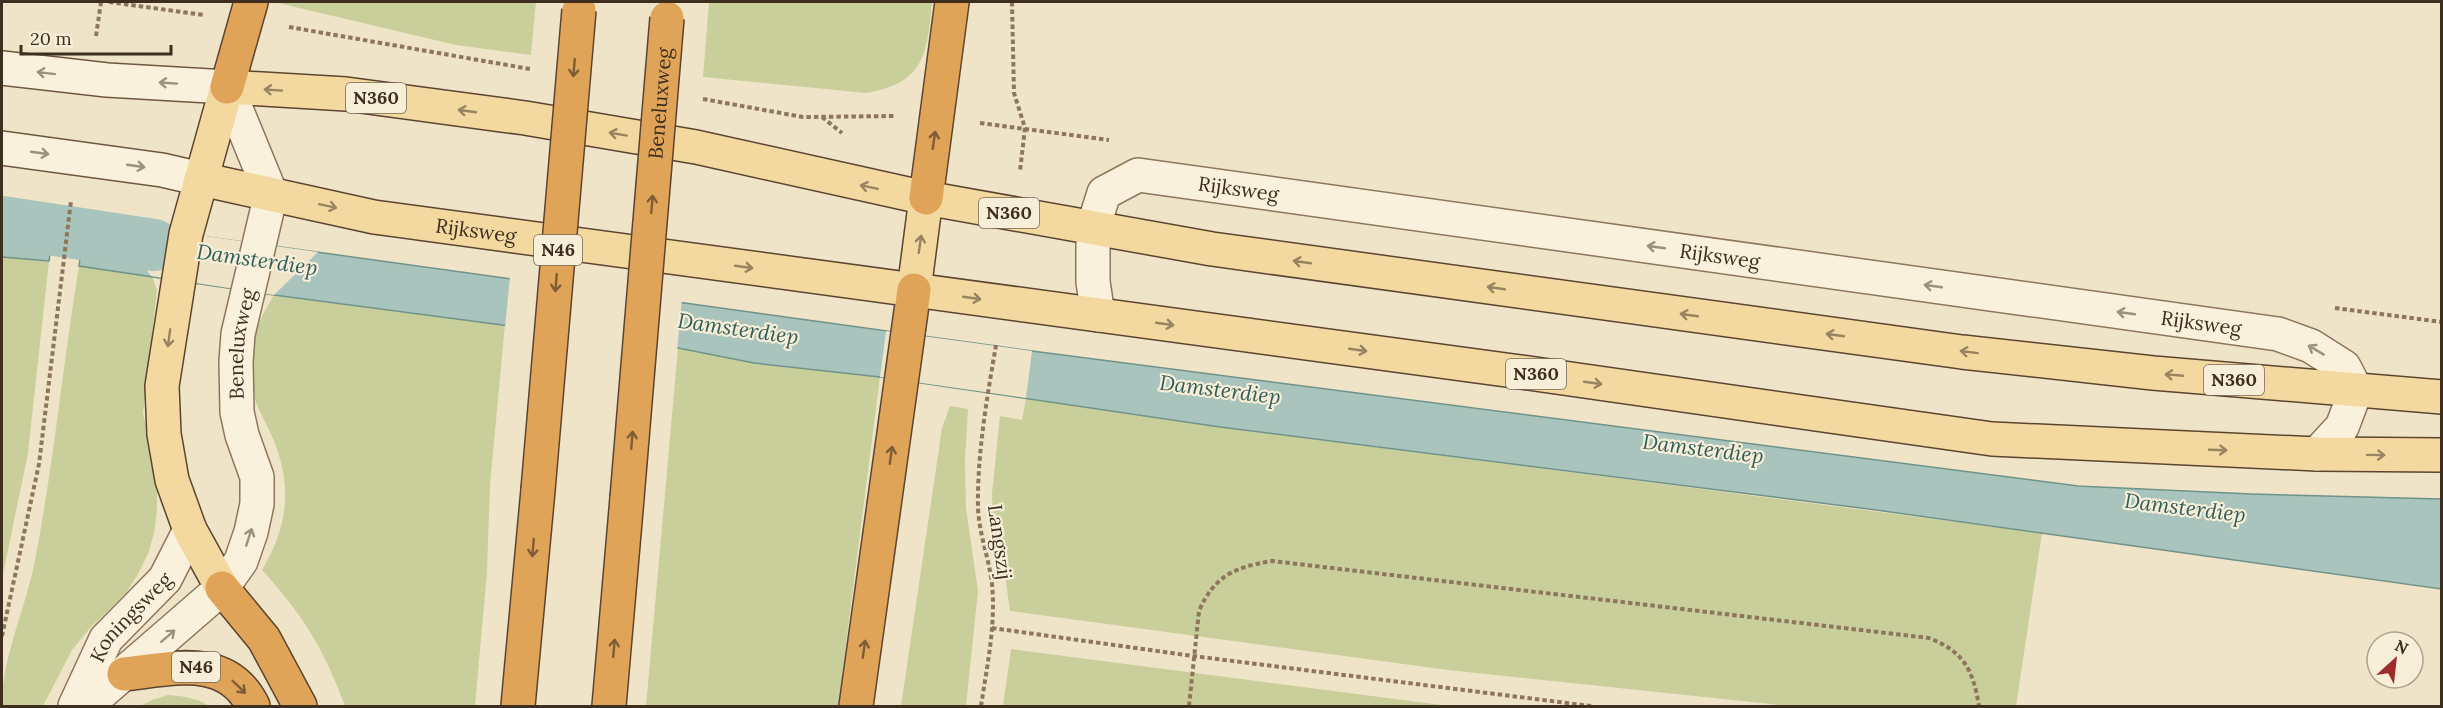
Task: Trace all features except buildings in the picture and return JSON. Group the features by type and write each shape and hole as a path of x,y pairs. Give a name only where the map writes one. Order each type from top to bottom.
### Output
{"highway":[{"path":"226,87 251,2"},
{"path":"926,198 952,2"},
{"name":"N46","path":"518,706 579,6"},
{"name":"Beneluxweg","path":"609,706 668,10"},
{"path":"856,706 914,290"},
{"path":"222,588 264,639 300,706"},
{"name":"N46","path":"124,674 194,666 210,669 238,685 254,706"}],"main road":[{"path":"222,588 190,530 172,480 164,422 162,386 186,234 226,87"},
{"name":"N360","path":"226,87 346,94 525,118 696,147 926,198 1212,249 1916,346 2153,373 2442,397"},
{"name":"Rijksweg","path":"201,178 374,217 1992,439 2317,454 2442,455"},
{"path":"914,290 926,198"}],"street":[{"name":"N360","path":"2,68 90,78 226,87"},
{"path":"226,87 270,194"},
{"name":"Rijksweg","path":"2,148 162,170 201,178"},
{"name":"Rijksweg","path":"1098,315 1093,282 1093,228 1104,193 1138,175 2278,334 2311,346 2344,368 2356,390"},
{"name":"Beneluxweg","path":"222,588 240,561 251,532 257,504 257,477 242,435 236,388 238,334 270,194"},
{"path":"2317,454 2342,427 2356,390"},
{"name":"Koningsweg","path":"75,706 106,639 165,579 190,530"},
{"name":"Koningsweg","path":"86,706 222,588"}],"path":[{"path":"2,636 39,464 69,218"},
{"name":"Langszij","path":"981,706 992,628 992,582 981,541 978,508 979,475 996,346"},
{"path":"1189,706 1199,612 1213,587 1230,572 1254,564 1281,562 1929,638 1945,644 1958,654 1968,667 1975,683 1979,706"},
{"path":"992,628 1193,656 1591,706"}],"green space":[{"path":"274,2 536,2 531,55 456,45"},
{"path":"709,2 932,2 928,37 919,63 911,74 900,82 866,93 703,77"},
{"path":"2,257 49,261 28,453 2,579"},
{"path":"79,266 152,276 157,290 143,413 157,486 154,533 148,554 126,593 91,627 72,650 43,706 2,706 5,670 31,578 42,523"},
{"path":"274,295 505,325 490,485 487,572 475,706 345,706 329,667 311,634 289,602 262,570 278,536 285,504 283,470 271,434 256,403 252,383 254,338 263,314"},
{"path":"678,348 754,363 880,377 838,706 646,706"},
{"path":"1026,398 1220,427 2042,533 2016,706 1790,706 1448,670 1010,611 1004,568 993,536 992,493 1000,416 1022,420"},
{"path":"950,406 968,409 965,461 966,508 978,591 966,706 901,706 942,428"},
{"path":"1011,649 1449,706 1003,706"},
{"path":"168,695 190,698 209,706 140,706"}],"water":[{"path":"2,209 55,217 49,261 2,257"},
{"path":"85,220 1032,351 2078,486 2251,494 2441,499 2441,589 1876,510 1220,427 880,377 754,363 678,348 274,295 79,266"}],"pier":[{"path":"114,223 318,252 274,295 151,276"},
{"path":"510,276 682,299 677,351 505,328"},
{"path":"886,331 1032,351 1026,398 880,377"}],"waterway":[{"name":"Damsterdiep","path":"2,222 154,245"}]}
